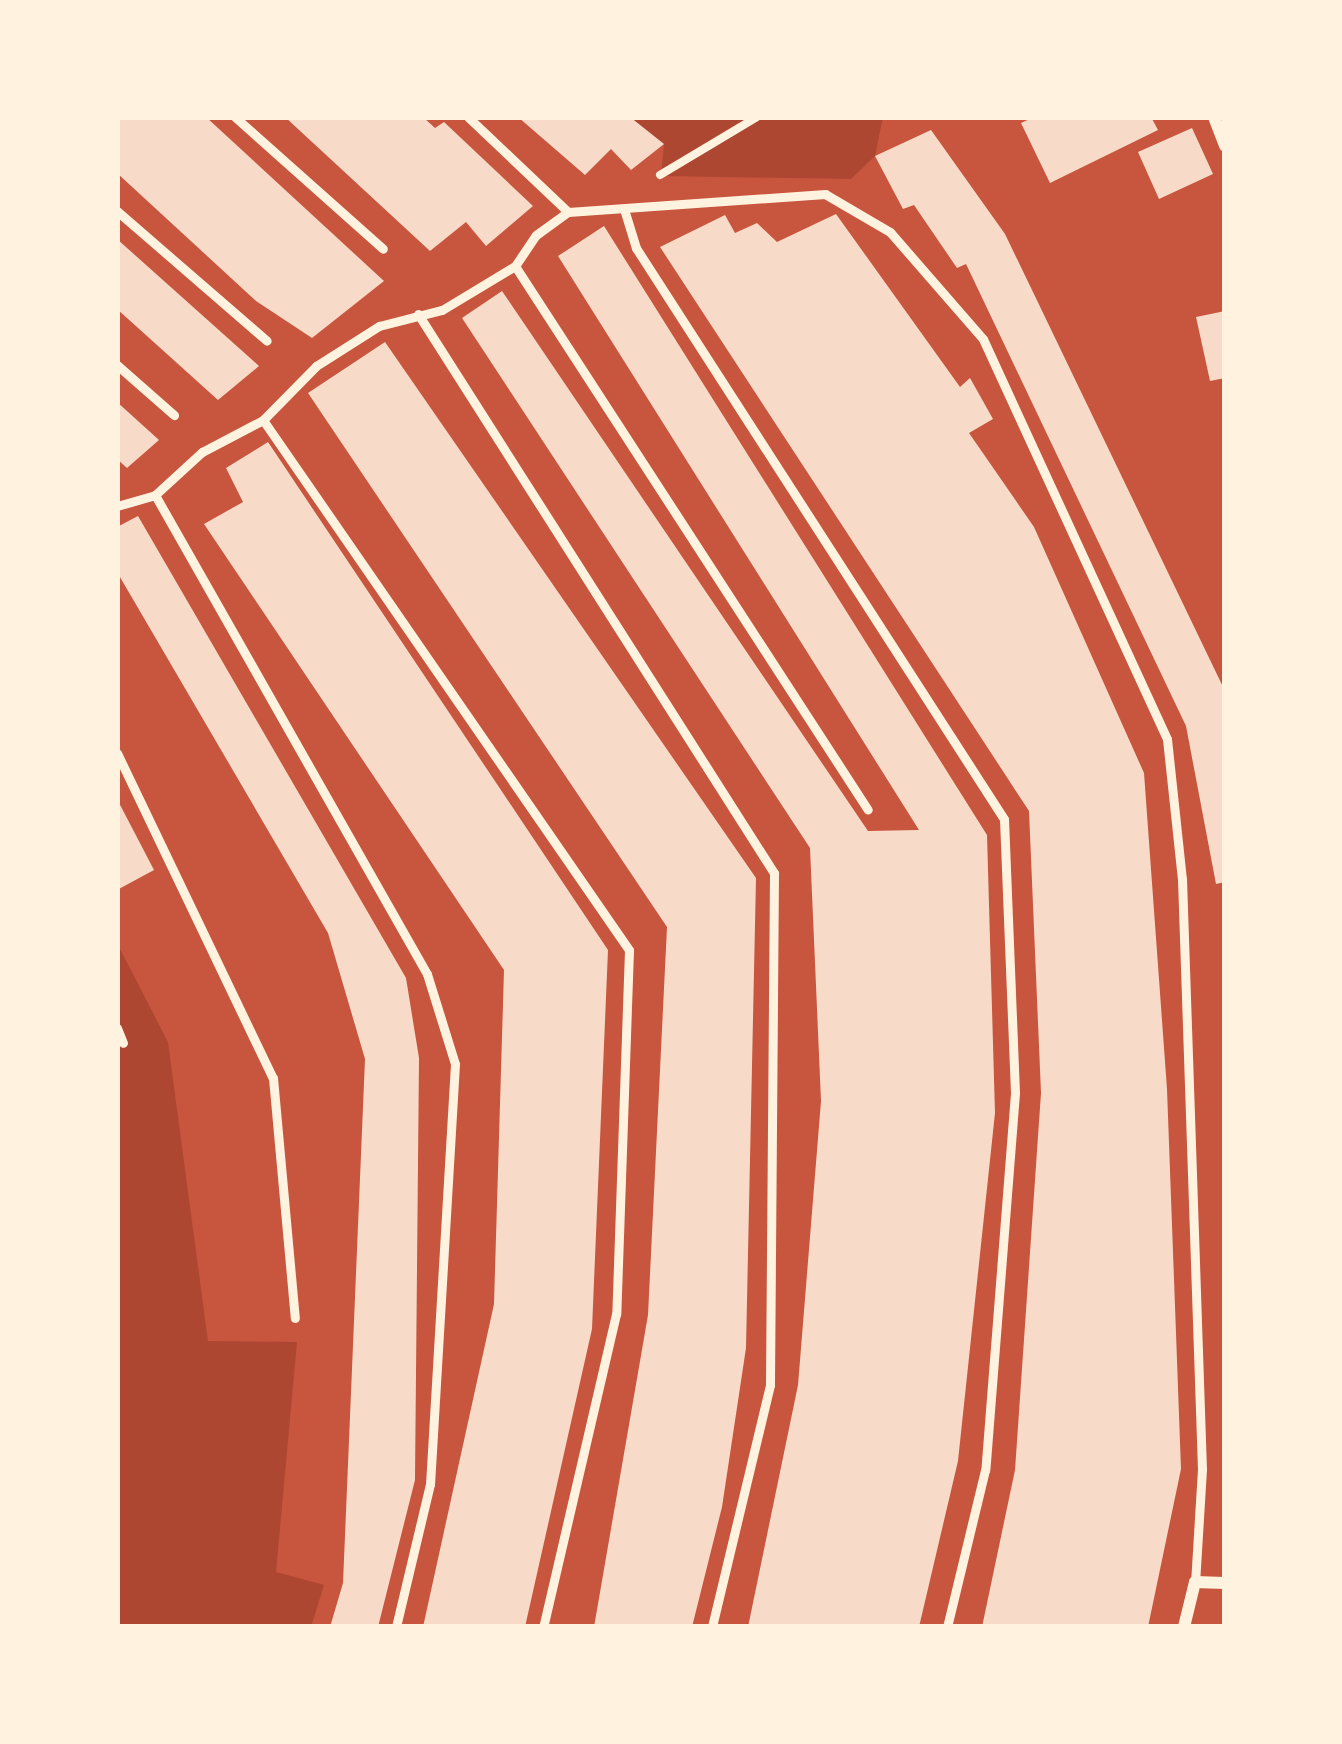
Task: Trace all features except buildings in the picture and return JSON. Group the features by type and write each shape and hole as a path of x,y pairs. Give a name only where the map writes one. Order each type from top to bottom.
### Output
{"street":[{"path":"1214,117 1225,146"},
{"path":"1184,1627 1195,1582 1225,1583"}],"lane":[{"path":"235,117 383,249"},
{"path":"468,117 568,212"},
{"path":"117,506 155,495 202,452 263,420 316,366 379,326 442,310 515,266 536,236 568,212 825,194 890,232 983,339 1167,739 1182,879 1202,1469 1195,1582"},
{"path":"624,209 636,248 1004,819 1016,1093 985,1470 947,1627"},
{"path":"117,211 267,340"},
{"path":"515,266 868,809"},
{"path":"418,314 774,873 770,1385 712,1627"},
{"path":"117,365 174,415"},
{"path":"263,420 629,950 616,1314 543,1627"},
{"path":"155,495 427,974 455,1064 430,1484 396,1627"},
{"path":"117,753 273,1078 295,1318"},
{"path":"117,1028 123,1043"}],"path":[{"path":"624,209 649,181 757,117"}],"shaded area":[{"path":"630,117 883,117 875,156 851,179 661,176 664,144"},
{"path":"117,943 168,1042 208,1341 297,1342 276,1572 324,1585 311,1627 117,1627"}]}
